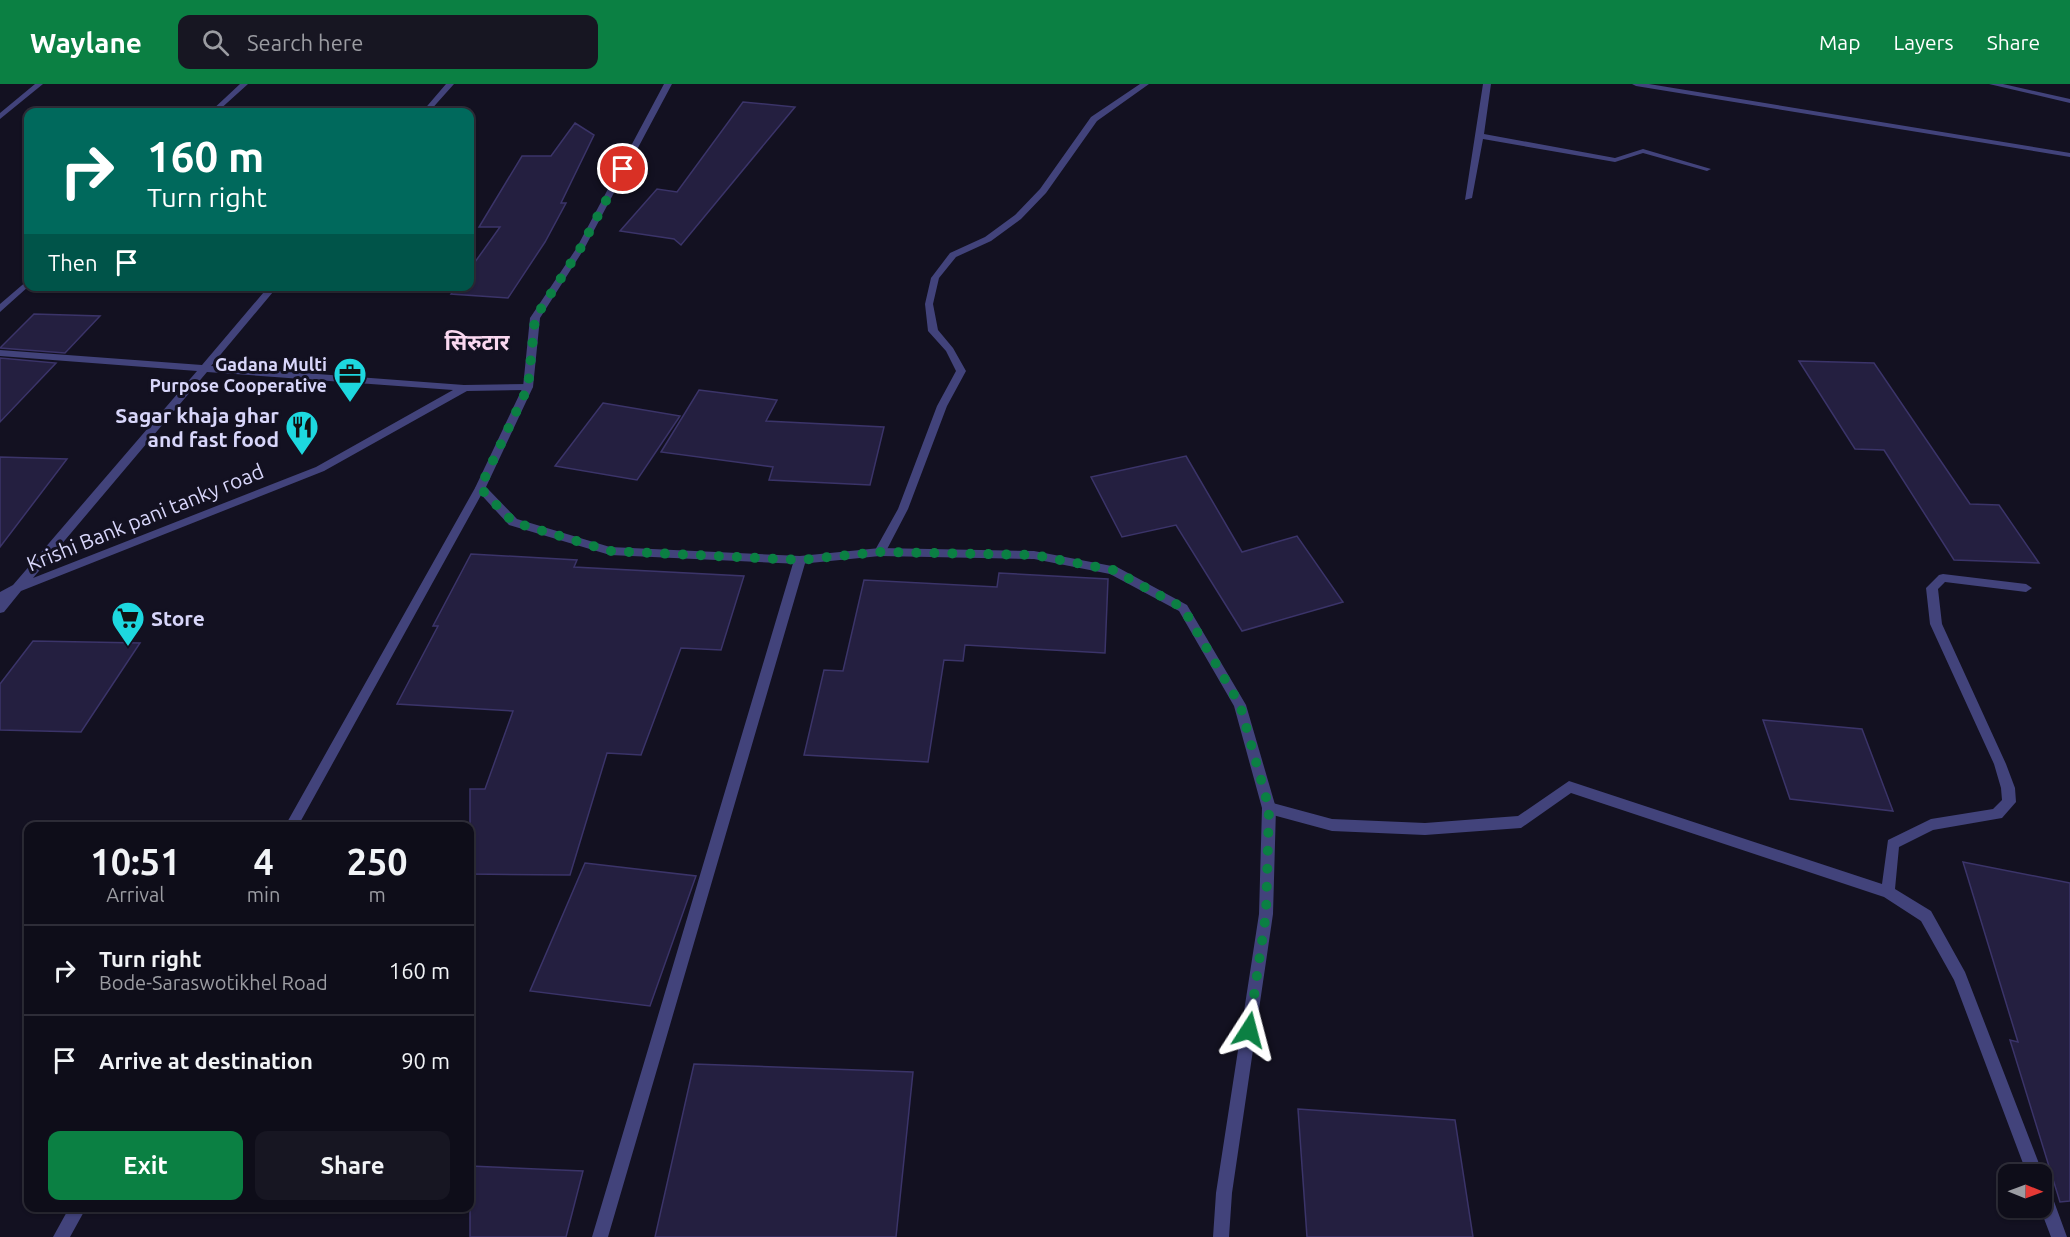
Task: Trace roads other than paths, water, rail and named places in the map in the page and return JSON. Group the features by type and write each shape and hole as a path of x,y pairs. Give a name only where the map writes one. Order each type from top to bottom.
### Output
{"street":[{"path":"0,117 39,84"},
{"path":"217,108 244,84"},
{"path":"429,108 450,84"},
{"path":"293,822 480,488 528,387 535,318 580,249 668,84"},
{"path":"880,552 903,508 942,406 961,371 950,350 933,331 929,304 935,278 953,255 988,239 1018,217 1043,191 1094,119 1145,84"},
{"path":"1468,198 1487,84"},
{"path":"1636,84 2070,155"},
{"path":"1993,84 2070,101"},
{"path":"1480,136 1616,160 1632,152 1643,151 1707,169"},
{"path":"0,309 24,287"},
{"path":"0,609 270,291"},
{"path":"0,353 464,388 528,387"},
{"name":"Krishi Bank pani tanky road","path":"0,597 320,469 464,388"},
{"path":"480,488 513,522 610,551 800,560 880,552 1034,555 1113,570 1183,608 1240,705 1269,808 1266,914 1224,1193 1221,1237"},
{"path":"600,1237 800,560"},
{"path":"1888,892 1893,844 1931,825 1997,814 2009,802 2008,788 2000,764 1936,624 1932,588 1943,578 2026,588"},
{"path":"1269,808 1332,825 1437,828 1521,822 1569,787 1888,892 1926,916 1960,977 2031,1164"},
{"path":"61,1237 76,1212"},
{"path":"2052,1218 2059,1237"}],"place":[{"name":"Gadana Multi Purpose Cooperative","path":"350,403"},
{"name":"Sagar khaja ghar and fast food","path":"302,456"},
{"name":"Store","path":"128,647"}],"district":[{"name":"सिरुटार","path":"477,341"}]}
